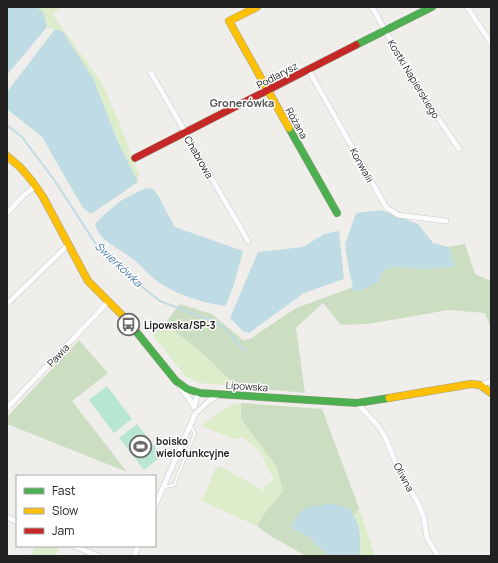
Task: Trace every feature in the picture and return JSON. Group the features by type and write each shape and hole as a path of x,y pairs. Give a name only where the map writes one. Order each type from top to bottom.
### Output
{"street":[{"name":"Różana","path":"257,7 229,21 337,213"},
{"name":"Kostki Napierskiego","path":"372,7 414,82 459,149"},
{"name":"Podlarysz","path":"135,158 432,7"},
{"path":"468,7 491,43"},
{"name":"Konwalii","path":"308,69 386,207 398,215 446,221"},
{"name":"Chabrowa","path":"151,73 248,240"},
{"name":"Lipowska","path":"7,156 17,163 36,186 88,281 136,330 176,381 187,389 199,393 357,403 471,384 480,385"},
{"path":"7,213 24,195 36,186"},
{"path":"7,304 68,245"},
{"name":"Pawia","path":"7,408 108,302"},
{"path":"176,381 194,406"},
{"path":"480,385 491,381"},
{"path":"480,385 491,393"},
{"path":"156,504 190,425 194,414 194,406 199,393"},
{"path":"199,393 202,402 200,408"},
{"path":"194,414 220,394"},
{"name":"Oliwna","path":"357,403 379,427 386,439 398,469 418,503 424,518 427,538 438,556"},
{"path":"7,517 16,522"},
{"path":"82,547 98,556"}],"lane":[{"path":"163,488 174,485 194,433 190,425"}],"green space":[{"path":"36,7 63,7 52,14 103,84 126,139 132,160 139,174 138,182 118,142 93,78 63,32 47,27 43,12"},
{"path":"465,244 475,274 491,281 491,329 485,313 448,310 368,324 341,325 323,303 296,328 305,393 235,386 209,359 165,323 180,304 212,314 243,340 250,339 296,308 353,287 354,292 379,281 383,271 393,267 423,269 455,267 449,247"},
{"path":"165,323 209,359 235,386 199,383 185,376 153,335"},
{"path":"79,340 108,373 72,401 127,472 7,424 7,417"},
{"path":"107,386 132,419 114,433 89,400"},
{"path":"235,403 241,403 241,419 276,466 283,491 267,510 257,526 202,501 215,469 220,466 266,492 264,487 274,480 260,452 243,437 234,439 201,426 215,415"},
{"path":"241,403 322,409 359,508 354,515 349,508 291,527 309,537 328,556 306,556 272,537 257,526 267,510 283,491 276,466 241,419"},
{"name":"boisko wielofunkcyjne","path":"137,424 162,456 144,470 119,438"},
{"path":"359,508 375,556 360,556 360,531 354,515"},
{"path":"35,547 60,547 55,556 31,556"}],"water":[{"path":"7,7 36,7 43,12 47,27 7,75"},
{"path":"55,29 63,32 93,78 118,142 138,182 91,214 83,208 42,137 7,109 7,92"},
{"path":"146,188 153,189 158,195 175,227 243,251 233,286 225,306 196,300 169,289 153,278 133,259 105,240 97,230 95,224 107,212 122,200"},
{"path":"381,210 418,224 433,243 449,247 455,267 423,269 393,267 383,271 379,281 367,288 354,292 345,244 356,213"},
{"path":"339,231 344,279 304,293 249,333 243,331 230,318 258,252 303,247 324,234"},
{"path":"331,504 349,508 353,514 359,531 360,556 328,556 309,537 291,528 294,520 306,508"}],"waterway":[{"name":"Świerkówka","path":"7,125 22,137 55,181 97,246 160,301 220,324 245,351"}],"traffic: fast":[{"path":"356,45 432,7"},
{"path":"289,128 337,213"},
{"path":"126,319 176,381 187,389 200,393 357,403 389,398"}],"traffic: slow":[{"path":"257,7 229,21 289,128"},
{"path":"7,156 20,167 43,197 88,281 126,319"},
{"path":"389,398 471,384 480,385 491,393"}],"traffic: jam":[{"path":"135,158 356,45"}],"place":[{"name":"Lipowska/SP-3","path":"128,325"},
{"name":"boisko wielofunkcyjne","path":"141,447"}],"district":[{"name":"Gronerówka","path":"242,102"}]}
